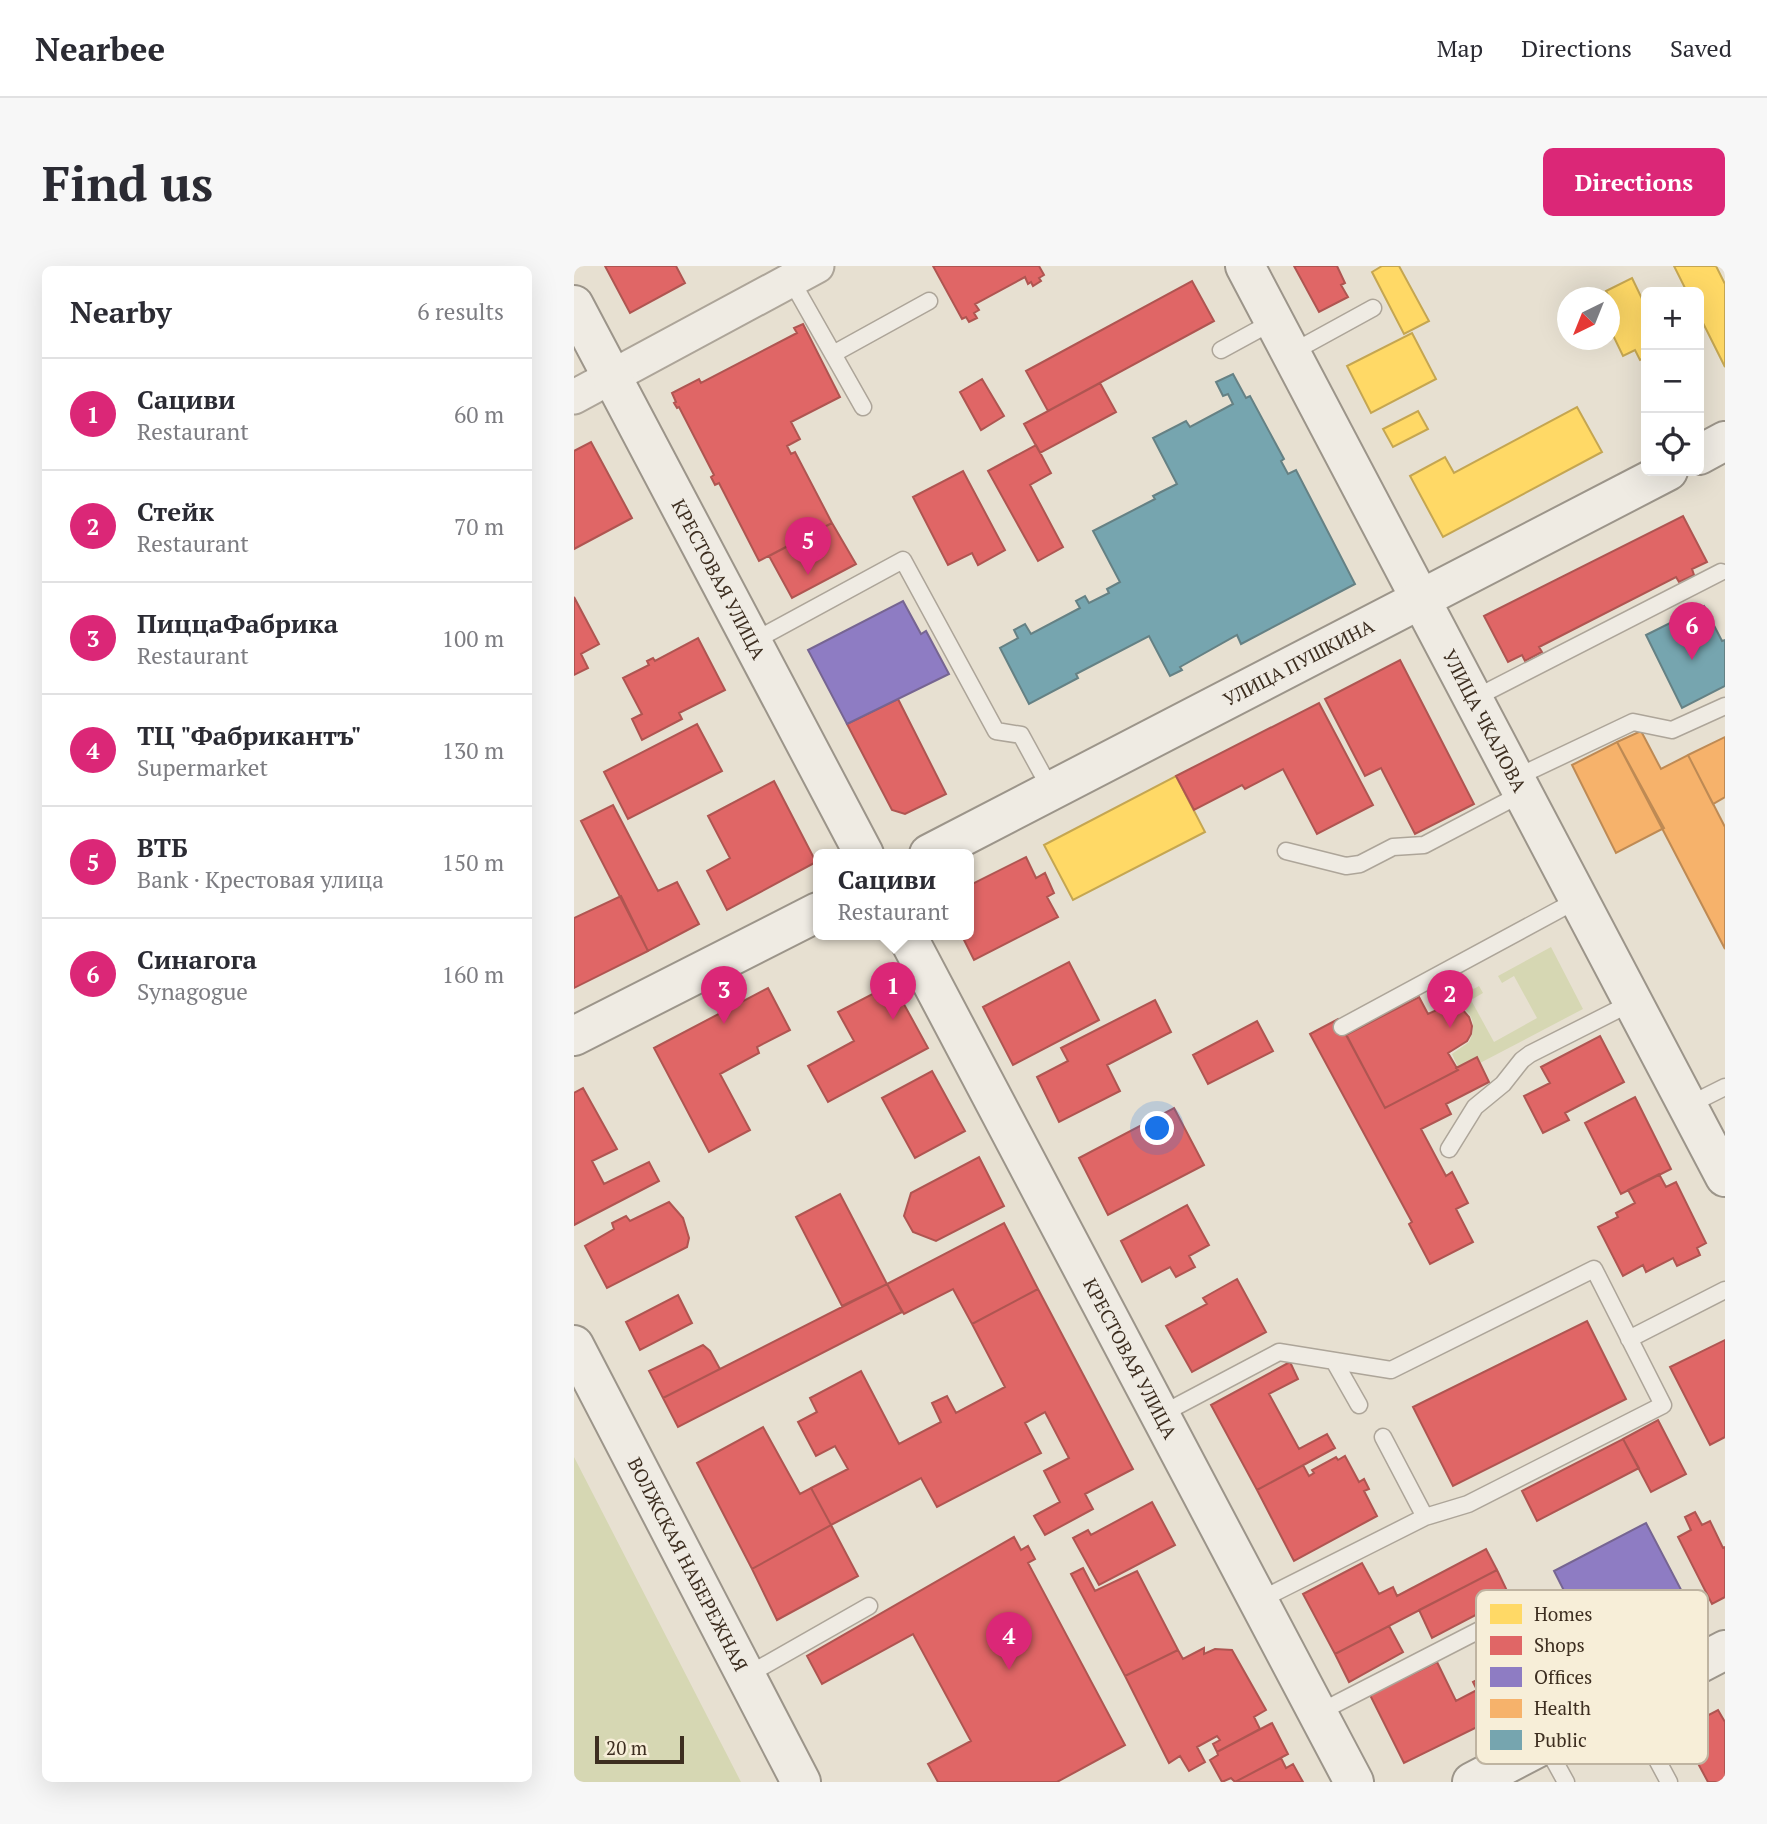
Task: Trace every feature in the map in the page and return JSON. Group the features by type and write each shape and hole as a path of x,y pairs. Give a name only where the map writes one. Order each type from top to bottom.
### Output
{"street":[{"name":"УЛИЦА ЧКАЛОВА","path":"1245,266 1725,1177"},
{"path":"574,397 804,273"},
{"name":"КРЕСТОВАЯ УЛИЦА","path":"574,305 861,849"},
{"path":"1704,452 1725,441"},
{"name":"УЛИЦА ПУШКИНА","path":"939,849 1658,476"},
{"path":"574,1036 813,915"},
{"name":"КРЕСТОВАЯ УЛИЦА","path":"909,940 1354,1782"},
{"name":"ВОЛЖСКАЯ НАБЕРЕЖНАЯ","path":"574,1345 801,1782"},
{"path":"1708,1659 1725,1650"},
{"path":"1472,1782 1507,1764"}],"lane":[{"path":"804,273 833,355 863,407"},
{"path":"833,355 929,301"},
{"path":"1221,351 1282,337 1373,308"},
{"path":"752,642 903,560 996,731 1021,735 1051,790"},
{"path":"1473,699 1721,572"},
{"path":"1286,851 1346,866 1360,864 1393,847 1424,845 1519,786 1633,722 1672,730 1725,706"},
{"path":"1342,1027 1579,899"},
{"path":"1449,1149 1475,1107 1503,1084 1522,1060 1633,1002"},
{"path":"1688,1106 1725,1087"},
{"path":"1160,1415 1279,1352 1391,1370 1594,1269 1663,1405 1468,1504 1425,1517 1258,1601"},
{"path":"1629,1339 1725,1290"},
{"path":"1334,1361 1359,1405"},
{"path":"1383,1437 1425,1517"},
{"path":"746,1676 869,1606"},
{"path":"1318,1713 1476,1632"},
{"path":"1556,1764 1566,1782"},
{"path":"1659,1764 1669,1782"}],"green space":[{"path":"1551,947 1583,1009 1480,1063 1476,1057 1458,1067 1452,1054 1469,1042 1473,1022 1462,1007 1448,1003 1479,986 1483,993 1471,1000 1494,1042 1537,1018 1514,976 1502,983 1498,976"},
{"path":"574,1457 741,1782 574,1782"}],"building: Homes":[{"path":"1382,266 1399,266 1429,321 1404,334 1372,272"},
{"path":"1674,266 1716,266 1725,284 1725,367 1704,325 1704,287 1684,287"},
{"path":"1632,278 1641,297 1640,360 1635,350 1623,356 1620,350 1620,287 1614,287"},
{"path":"1412,333 1436,379 1371,413 1347,366"},
{"path":"1577,407 1602,452 1443,537 1410,476 1445,457 1454,473"},
{"path":"1418,411 1428,429 1393,447 1383,429"},
{"path":"1176,776 1205,832 1073,900 1044,845"}],"building: Shops":[{"path":"605,266 676,266 685,283 630,313"},
{"path":"933,266 1039,266 1044,275 1039,278 1041,281 1033,286 1031,282 1028,284 1025,277 975,304 979,310 974,313 977,318 969,322 966,317 962,319"},
{"path":"1294,266 1337,266 1345,283 1341,285 1348,297 1319,312"},
{"path":"1192,281 1214,321 1048,411 1026,371"},
{"path":"803,324 840,397 791,422 800,439 787,446 791,454 795,452 832,523 759,561 719,483 715,485 711,477 714,475 679,407 674,403 676,402 672,393 699,379 701,383 797,333 794,328"},
{"path":"982,379 1004,416 981,430 960,392"},
{"path":"1100,383 1116,412 1040,453 1024,424"},
{"path":"591,442 632,518 574,549 574,451"},
{"path":"1036,445 1051,473 1030,485 1063,547 1038,561 988,471"},
{"path":"963,471 1005,550 978,565 972,553 948,565 913,497"},
{"path":"1683,516 1707,562 1692,569 1694,575 1679,582 1676,577 1539,647 1542,652 1525,661 1522,655 1508,662 1484,616"},
{"path":"832,523 856,564 792,598 769,556"},
{"path":"574,597 599,644 581,654 588,668 574,675"},
{"path":"698,638 725,690 679,713 682,719 642,740 632,719 642,714 623,678 649,665 647,661 653,658 655,661"},
{"path":"1400,660 1474,804 1415,834 1381,768 1365,776 1325,699"},
{"path":"898,699 946,794 905,814 892,810 847,724"},
{"path":"1319,703 1373,805 1317,834 1283,769 1245,789 1242,785 1194,810 1176,776"},
{"path":"697,724 722,771 628,819 604,772"},
{"path":"774,781 813,856 813,864 727,910 707,871 730,858 708,816"},
{"path":"613,805 658,891 677,882 699,924 648,951 581,821"},
{"path":"1026,857 1036,878 1045,873 1054,893 1047,897 1058,917 974,960 964,940 974,940 974,883"},
{"path":"621,896 648,951 574,988 574,918"},
{"path":"1069,962 1099,1020 1013,1065 983,1007"},
{"path":"768,988 790,1030 757,1047 759,1053 720,1074 750,1130 709,1152 654,1048"},
{"path":"884,988 891,1002 900,997 928,1048 828,1102 808,1066 854,1041 838,1012"},
{"path":"1419,997 1428,1014 1448,1005 1463,1010 1472,1026 1471,1034 1467,1041 1448,1053 1458,1070 1385,1108 1346,1035"},
{"path":"1155,1000 1171,1032 1107,1065 1120,1091 1059,1122 1037,1077 1068,1061 1061,1048"},
{"path":"1338,1019 1385,1108 1458,1070 1456,1068 1477,1057 1489,1082 1446,1104 1451,1114 1421,1129 1446,1176 1452,1172 1468,1203 1456,1209 1473,1242 1430,1264 1409,1224 1412,1222 1310,1034"},
{"path":"1257,1021 1273,1051 1208,1084 1193,1055"},
{"path":"1600,1036 1624,1082 1565,1113 1569,1120 1543,1133 1524,1096 1550,1083 1541,1067"},
{"path":"932,1071 965,1131 915,1158 882,1098"},
{"path":"583,1088 617,1149 592,1161 604,1184 649,1162 659,1181 574,1225 574,1093"},
{"path":"1635,1097 1671,1169 1621,1194 1585,1123"},
{"path":"1174,1108 1204,1165 1108,1215 1079,1158"},
{"path":"979,1157 1004,1206 936,1241 913,1232 904,1216 911,1193"},
{"path":"1659,1174 1666,1187 1676,1182 1706,1243 1697,1248 1700,1255 1677,1266 1673,1258 1646,1272 1643,1265 1623,1276 1598,1227 1618,1217 1616,1213 1635,1203 1628,1190"},
{"path":"840,1194 887,1284 842,1306 796,1217"},
{"path":"669,1202 683,1218 689,1238 687,1247 607,1288 585,1246 614,1229 612,1223 626,1216 630,1221"},
{"path":"1187,1205 1209,1245 1189,1256 1195,1267 1176,1277 1170,1267 1142,1282 1121,1241"},
{"path":"1004,1223 1038,1289 972,1324 953,1289 904,1314 887,1284"},
{"path":"1237,1279 1266,1332 1192,1372 1166,1326 1207,1304 1203,1298"},
{"path":"887,1284 902,1312 678,1427 663,1398"},
{"path":"1038,1289 1133,1469 1085,1494 1093,1509 1045,1535 1034,1516 1060,1502 1044,1471 1069,1458 1045,1412 1025,1423 1041,1453 937,1507 921,1478 831,1525 811,1488 848,1469 835,1446 816,1456 798,1422 817,1412 810,1398 861,1371 899,1444 941,1422 932,1403 947,1396 956,1413 1005,1387 972,1324"},
{"path":"678,1295 692,1323 640,1350 626,1322"},
{"path":"1587,1321 1626,1399 1453,1486 1413,1407"},
{"path":"1725,1340 1725,1437 1710,1445 1670,1367"},
{"path":"703,1345 710,1351 720,1369 663,1398 649,1371"},
{"path":"1290,1362 1298,1379 1269,1394 1299,1449 1327,1434 1335,1448 1257,1490 1211,1405"},
{"path":"1658,1420 1686,1474 1651,1492 1623,1439"},
{"path":"763,1427 800,1494 811,1488 831,1525 752,1569 697,1463"},
{"path":"1623,1439 1639,1468 1537,1521 1522,1491"},
{"path":"1345,1456 1359,1482 1364,1479 1369,1489 1364,1491 1377,1516 1294,1561 1257,1490 1303,1465 1309,1476 1314,1473 1312,1470 1336,1457 1338,1460"},
{"path":"1152,1502 1175,1545 1099,1585 1073,1538 1088,1530 1091,1535"},
{"path":"1695,1512 1702,1525 1710,1521 1723,1548 1725,1547 1725,1597 1712,1604 1708,1590 1705,1590 1678,1537 1691,1530 1685,1517"},
{"path":"831,1525 858,1576 777,1620 752,1569"},
{"path":"1014,1537 1021,1550 1028,1546 1035,1559 1028,1563 1125,1745 1057,1782 938,1782 928,1764 971,1741 913,1634 822,1684 807,1656"},
{"path":"1486,1549 1497,1570 1335,1654 1303,1594 1362,1563 1379,1594 1393,1587 1397,1596"},
{"path":"1083,1568 1095,1591 1137,1571 1178,1650 1125,1676 1071,1574"},
{"path":"1497,1570 1507,1590 1476,1590 1476,1615 1432,1638 1419,1610"},
{"path":"1389,1626 1403,1652 1349,1682 1335,1654"},
{"path":"1204,1648 1204,1654 1215,1649 1232,1650 1266,1710 1254,1717 1260,1729 1217,1752 1213,1744 1220,1740 1217,1736 1197,1747 1205,1762 1189,1771 1180,1756 1169,1763 1125,1676 1178,1650 1183,1659"},
{"path":"1437,1662 1456,1701 1476,1691 1476,1728 1404,1763 1370,1695"},
{"path":"1718,1710 1725,1722 1725,1782 1708,1782 1698,1764 1708,1764 1708,1715"},
{"path":"1272,1723 1288,1754 1235,1782 1231,1778 1222,1782 1210,1760 1218,1755 1217,1752"},
{"path":"1281,1758 1286,1768 1293,1764 1303,1782 1235,1782"}],"building: Offices":[{"path":"903,601 921,634 926,631 949,674 847,724 808,650"},
{"path":"1646,1523 1681,1590 1564,1590 1554,1571"}],"building: Health":[{"path":"1641,731 1661,769 1688,755 1725,827 1725,949 1617,742"},
{"path":"1725,737 1725,797 1713,804 1688,755"},
{"path":"1617,742 1664,828 1616,853 1572,765"}],"building: Public":[{"path":"1233,374 1246,398 1250,396 1284,459 1281,461 1288,474 1296,470 1355,584 1241,644 1237,635 1180,667 1182,670 1170,676 1149,636 1076,674 1078,678 1029,704 1000,648 1018,638 1014,630 1025,624 1031,634 1080,608 1076,601 1085,596 1089,603 1109,593 1107,589 1120,582 1093,531 1155,499 1153,496 1177,484 1153,438 1186,421 1190,427 1233,404 1228,394 1223,396 1216,382"},
{"path":"1704,606 1722,641 1725,640 1725,686 1682,708 1646,635"}],"place":[{"name":"ВТБ","path":"808,575"},
{"name":"Синагога","path":"1692,660"},
{"name":"Сациви","path":"893,1020"},
{"name":"ПиццаФабрика","path":"724,1024"},
{"name":"Стейк","path":"1450,1028"},
{"name":"ТЦ \"Фабрикантъ\"","path":"1009,1670"}]}
